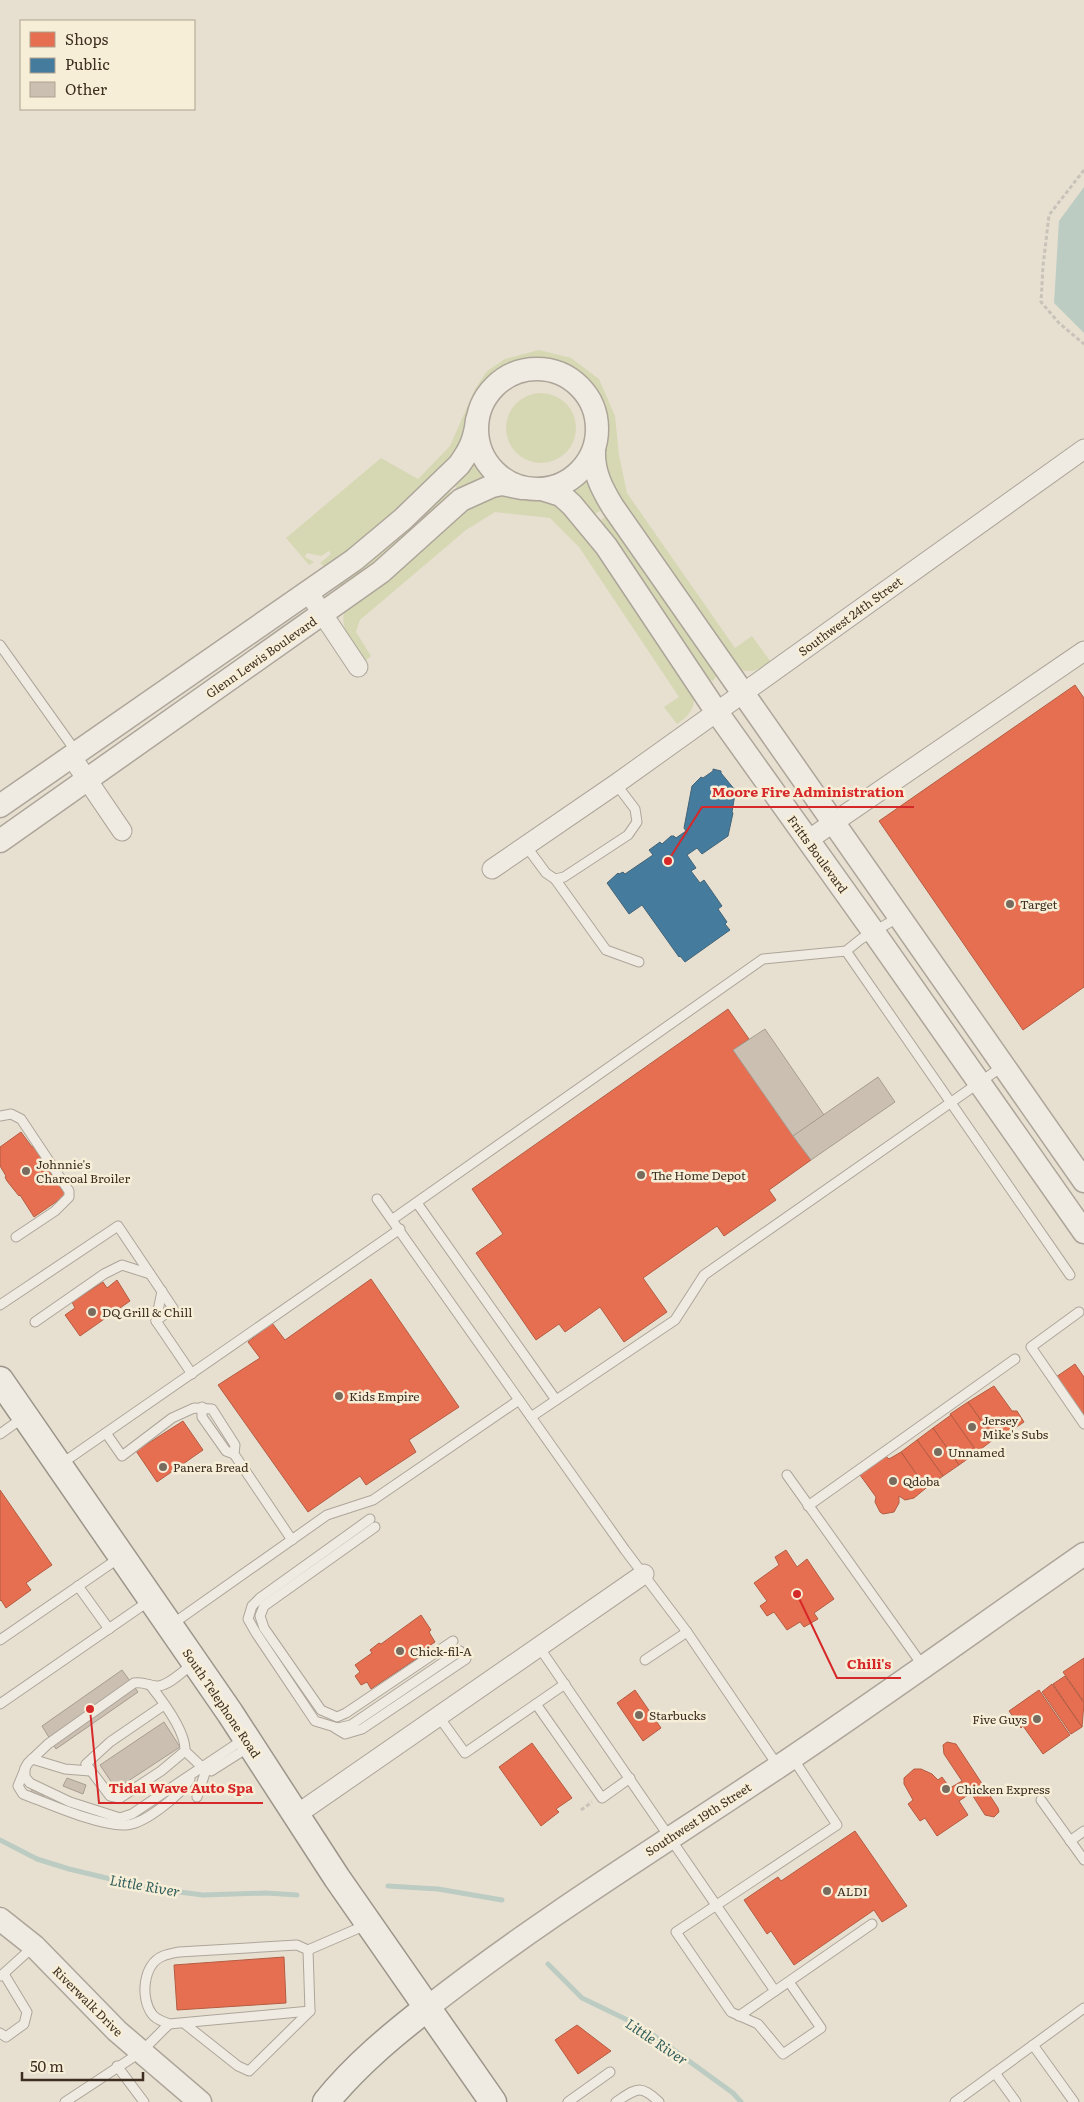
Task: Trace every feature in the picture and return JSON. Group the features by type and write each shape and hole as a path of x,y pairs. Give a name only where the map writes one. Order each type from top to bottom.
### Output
{"main road":[{"name":"South Telephone Road","path":"0,1380 195,1662 369,1924 493,2102"},
{"name":"Southwest 19th Street","path":"326,2102 341,2084 379,2048 427,2008"}],"street":[{"path":"0,806 380,540 444,480 469,451 474,440 484,401 496,385 513,374 533,369 553,370 572,379 586,393 595,411 598,431 593,466 602,488 613,507 1084,1181"},
{"path":"478,420 478,440 485,459 494,472 507,482 532,488 554,487 568,481 584,468 594,451"},
{"name":"Southwest 24th Street","path":"492,869 616,784 1084,449"},
{"name":"Glenn Lewis Boulevard","path":"0,842 381,572 462,500 492,486 502,484 532,488"},
{"name":"Fritts Boulevard","path":"532,488 561,495 572,505 606,546 716,711 1084,1232"},
{"path":"308,592 358,667"},
{"path":"808,840 1084,652"},
{"path":"74,754 122,831"},
{"name":"Southwest 19th Street","path":"427,2008 571,1903 785,1762 1084,1554"},
{"path":"296,1814 644,1574"},
{"name":"Riverwalk Drive","path":"0,1919 34,1946 117,2031 198,2102"}],"lane":[{"path":"0,645 74,754"},
{"path":"555,879 564,877 628,835 637,822 635,809 616,784"},
{"path":"526,846 546,873 555,879 606,950 639,962"},
{"path":"393,1219 762,959 846,952 873,931 899,917"},
{"path":"846,952 1070,1275"},
{"path":"531,1417 675,1320 704,1275 1003,1065"},
{"path":"0,1116 11,1114 21,1119 69,1192 69,1197 55,1211 16,1237"},
{"path":"378,1199 644,1574 785,1762 837,1826 676,1932 731,2012 758,2024 783,2054 821,2028 788,1982"},
{"path":"417,1202 556,1400"},
{"path":"0,1305 118,1226 174,1308 156,1321"},
{"path":"59,1466 400,1229"},
{"path":"35,1322 104,1274 122,1265 150,1274"},
{"path":"162,1291 156,1321 192,1374"},
{"path":"1079,1312 1031,1347 1084,1424"},
{"path":"808,1506 1015,1359"},
{"path":"170,1626 327,1515 373,1500 519,1400"},
{"path":"106,1433 122,1456 172,1418 194,1408 212,1409 235,1445 234,1454 242,1468 292,1540"},
{"path":"0,1434 25,1417"},
{"path":"787,1475 922,1666"},
{"path":"370,1519 260,1598 252,1606 248,1619 256,1634 315,1721 338,1728 351,1725 460,1651"},
{"path":"375,1527 264,1606 260,1616 269,1636 321,1710 337,1717 346,1714 453,1641"},
{"path":"0,1640 122,1556"},
{"path":"78,1586 109,1628"},
{"path":"0,1704 151,1599"},
{"path":"645,1660 687,1632"},
{"path":"539,1646 775,1991"},
{"path":"328,1725 345,1734 362,1729 466,1659"},
{"path":"195,1662 174,1678 158,1686 143,1681 134,1683 48,1744 32,1759 19,1778 18,1786 23,1794 79,1815 127,1825 164,1805 214,1759 249,1742"},
{"path":"158,1697 174,1678"},
{"path":"150,1684 178,1725 186,1743 185,1751 120,1798 110,1796 86,1764 92,1757 164,1705"},
{"path":"439,1717 465,1753 565,1684"},
{"path":"536,1704 602,1798 630,1778"},
{"path":"25,1768 26,1777 30,1783 70,1802 120,1818 132,1814 201,1770 213,1770 249,1742"},
{"path":"185,1751 201,1770 197,1797"},
{"path":"32,1759 65,1769 90,1771"},
{"path":"1041,1800 1084,1860"},
{"path":"1070,1841 1084,1831"},
{"path":"308,1950 369,1924"},
{"path":"740,2016 872,1924"},
{"path":"308,1950 297,1944 179,1952 163,1956 154,1963 147,1974 145,1989 147,2004 151,2013 156,2018 169,2024 185,2024 310,2010"},
{"path":"0,2033 6,2037 24,2024 27,2012 2,1976 34,1946"},
{"path":"185,2024 238,2066 249,2071 310,2010 308,1950"},
{"path":"955,2102 1084,2008"},
{"path":"65,2102 141,2052 169,2024"},
{"path":"1033,2045 1074,2102"},
{"path":"117,2066 144,2102"},
{"path":"572,2101 610,2072"},
{"path":"995,2073 1016,2102"},
{"path":"616,2102 637,2089 644,2089 659,2102"}],"path":[{"path":"1084,170 1050,215 1043,266 1041,302 1059,323 1084,344"}],"green space":[{"path":"539,350 571,358 599,379 615,416 619,455 627,493 735,648 752,636 771,662 751,671 737,669 616,499 603,459 607,438 605,415 598,396 585,378 568,366 550,362 529,362 505,371 488,387 479,400 468,441 385,525 326,568 320,563 331,554 329,551 321,556 307,553 305,557 314,562 309,565 286,538 381,458 418,479 450,446 475,389 487,371 505,359"},
{"path":"541,393 554,396 566,403 573,415 576,428 573,441 566,453 554,460 541,463 528,460 516,453 509,441 506,428 509,415 516,403 528,396"},
{"path":"476,462 479,462 489,472 461,494 453,483"},
{"path":"585,479 603,509 592,516 574,491 582,480"},
{"path":"448,490 455,498 341,590 339,588 339,583"},
{"path":"509,492 541,499 570,513 694,693 694,703 682,721 677,724 664,707 679,697 579,547 550,518 495,512 466,530 360,620 356,632 371,656 364,662 345,630 343,617 345,610 472,505 489,497"},
{"path":"608,515 717,675 713,681 708,679 597,523"}],"shaded area":[{"path":"1084,187 1084,333 1054,303 1059,221"}],"building: Shops":[{"name":"Target","path":"1075,685 1084,698 1084,987 1023,1030 879,821"},
{"name":"The Home Depot","path":"728,1009 749,1039 733,1050 811,1160 769,1190 776,1200 724,1236 717,1226 643,1278 667,1312 624,1342 600,1307 565,1332 559,1324 536,1340 476,1253 503,1234 472,1189"},
{"name":"Johnnie's Charcoal Broiler","path":"21,1132 44,1160 42,1161 66,1195 34,1217 20,1195 7,1181 0,1166 0,1147"},
{"name":"Kids Empire","path":"371,1279 459,1407 409,1440 416,1452 366,1485 360,1476 308,1512 218,1385 260,1358 248,1342 272,1323 285,1340"},
{"name":"DQ Grill & Chill","path":"117,1280 130,1301 80,1336 65,1315 75,1308 72,1302 103,1282 107,1288"},
{"path":"1075,1364 1084,1377 1084,1418 1056,1377"},
{"path":"994,1386 1012,1411 1017,1411 1024,1422 996,1441 968,1402"},
{"name":"Jersey Mike's Subs","path":"968,1402 994,1439 977,1452 950,1414"},
{"path":"951,1415 977,1452 959,1465 933,1428"},
{"name":"Panera Bread","path":"183,1421 203,1450 157,1482 136,1451"},
{"name":"Unnamed","path":"933,1428 959,1465 943,1476 917,1440"},
{"path":"917,1440 943,1476 926,1488 901,1452"},
{"name":"Qdoba","path":"901,1452 926,1488 914,1498 905,1500 899,1496 899,1503 894,1512 883,1514 875,1502 876,1497 860,1475 886,1456 889,1459"},
{"path":"0,1490 52,1565 26,1583 31,1590 6,1608 0,1601"},
{"path":"786,1550 797,1567 807,1559 834,1599 814,1613 818,1619 804,1627 800,1622 787,1630 774,1612 767,1616 760,1606 767,1601 754,1583 779,1565 775,1557"},
{"name":"Chick-fil-A","path":"421,1615 431,1630 429,1632 435,1642 429,1646 431,1649 371,1689 367,1682 361,1685 355,1676 360,1672 355,1665 372,1653 370,1650 379,1643 381,1644"},
{"path":"1084,1658 1084,1702 1063,1672"},
{"path":"1065,1676 1084,1703 1082,1727 1053,1684"},
{"path":"1052,1684 1082,1727 1071,1734 1042,1692"},
{"name":"Starbucks","path":"635,1690 661,1728 643,1741 617,1703"},
{"name":"Five Guys","path":"1039,1690 1070,1735 1043,1754 1023,1726 1021,1728 1009,1711"},
{"name":"Chicken Express","path":"947,1742 956,1744 999,1812 994,1817 985,1815 971,1793 959,1801 968,1815 937,1836 925,1818 920,1821 908,1804 913,1800 904,1784 904,1778 914,1769 921,1769 932,1774 938,1780 942,1777 950,1788 962,1781 944,1754 943,1745"},
{"path":"532,1743 572,1798 556,1809 559,1812 541,1826 499,1767"},
{"name":"ALDI","path":"855,1831 907,1906 882,1922 874,1910 794,1965 771,1931 767,1934 744,1900 778,1877 781,1881"},
{"path":"284,1957 286,2003 177,2010 174,1965"},
{"path":"577,2025 611,2051 578,2074 555,2040"}],"building: Public":[{"path":"713,769 721,771 735,790 733,792 735,794 733,813 728,836 702,854 697,848 687,855 696,868 691,871 700,883 704,880 722,906 718,909 730,930 685,962 679,957 642,905 629,914 607,883 618,873 623,872 625,874 653,855 649,850 660,842 662,844 671,836 676,838 686,831 684,828 692,786 701,777 703,778 713,771"}],"building: Other":[{"path":"765,1029 824,1115 793,1136 733,1050"},
{"path":"878,1077 895,1102 811,1160 793,1136"},
{"path":"122,1670 138,1692 56,1749 42,1726"},
{"path":"164,1722 180,1747 116,1789 100,1765"},
{"path":"67,1778 86,1785 83,1794 63,1786"},
{"path":"35,1782 48,1788 42,1800 30,1795"}],"waterway":[{"name":"Little River","path":"0,1840 37,1859 69,1869 148,1888 203,1895 266,1893 297,1895"},
{"name":"Little River","path":"388,1886 438,1889 502,1900"},
{"name":"Little River","path":"548,1964 582,1998 642,2027 733,2093 741,2102"}],"place":[{"name":"Moore Fire Administration","path":"668,861"},
{"name":"Target","path":"1010,904"},
{"name":"Johnnie's Charcoal Broiler","path":"26,1171"},
{"name":"The Home Depot","path":"641,1175"},
{"name":"DQ Grill & Chill","path":"92,1312"},
{"name":"Kids Empire","path":"339,1396"},
{"name":"Jersey Mike's Subs","path":"972,1427"},
{"name":"Unnamed","path":"938,1452"},
{"name":"Panera Bread","path":"163,1467"},
{"name":"Qdoba","path":"893,1481"},
{"name":"Chili's","path":"797,1594"},
{"name":"Chick-fil-A","path":"400,1651"},
{"name":"Tidal Wave Auto Spa","path":"90,1709"},
{"name":"Starbucks","path":"639,1715"},
{"name":"Five Guys","path":"1037,1719"},
{"name":"Chicken Express","path":"946,1789"},
{"name":"ALDI","path":"827,1891"}]}
